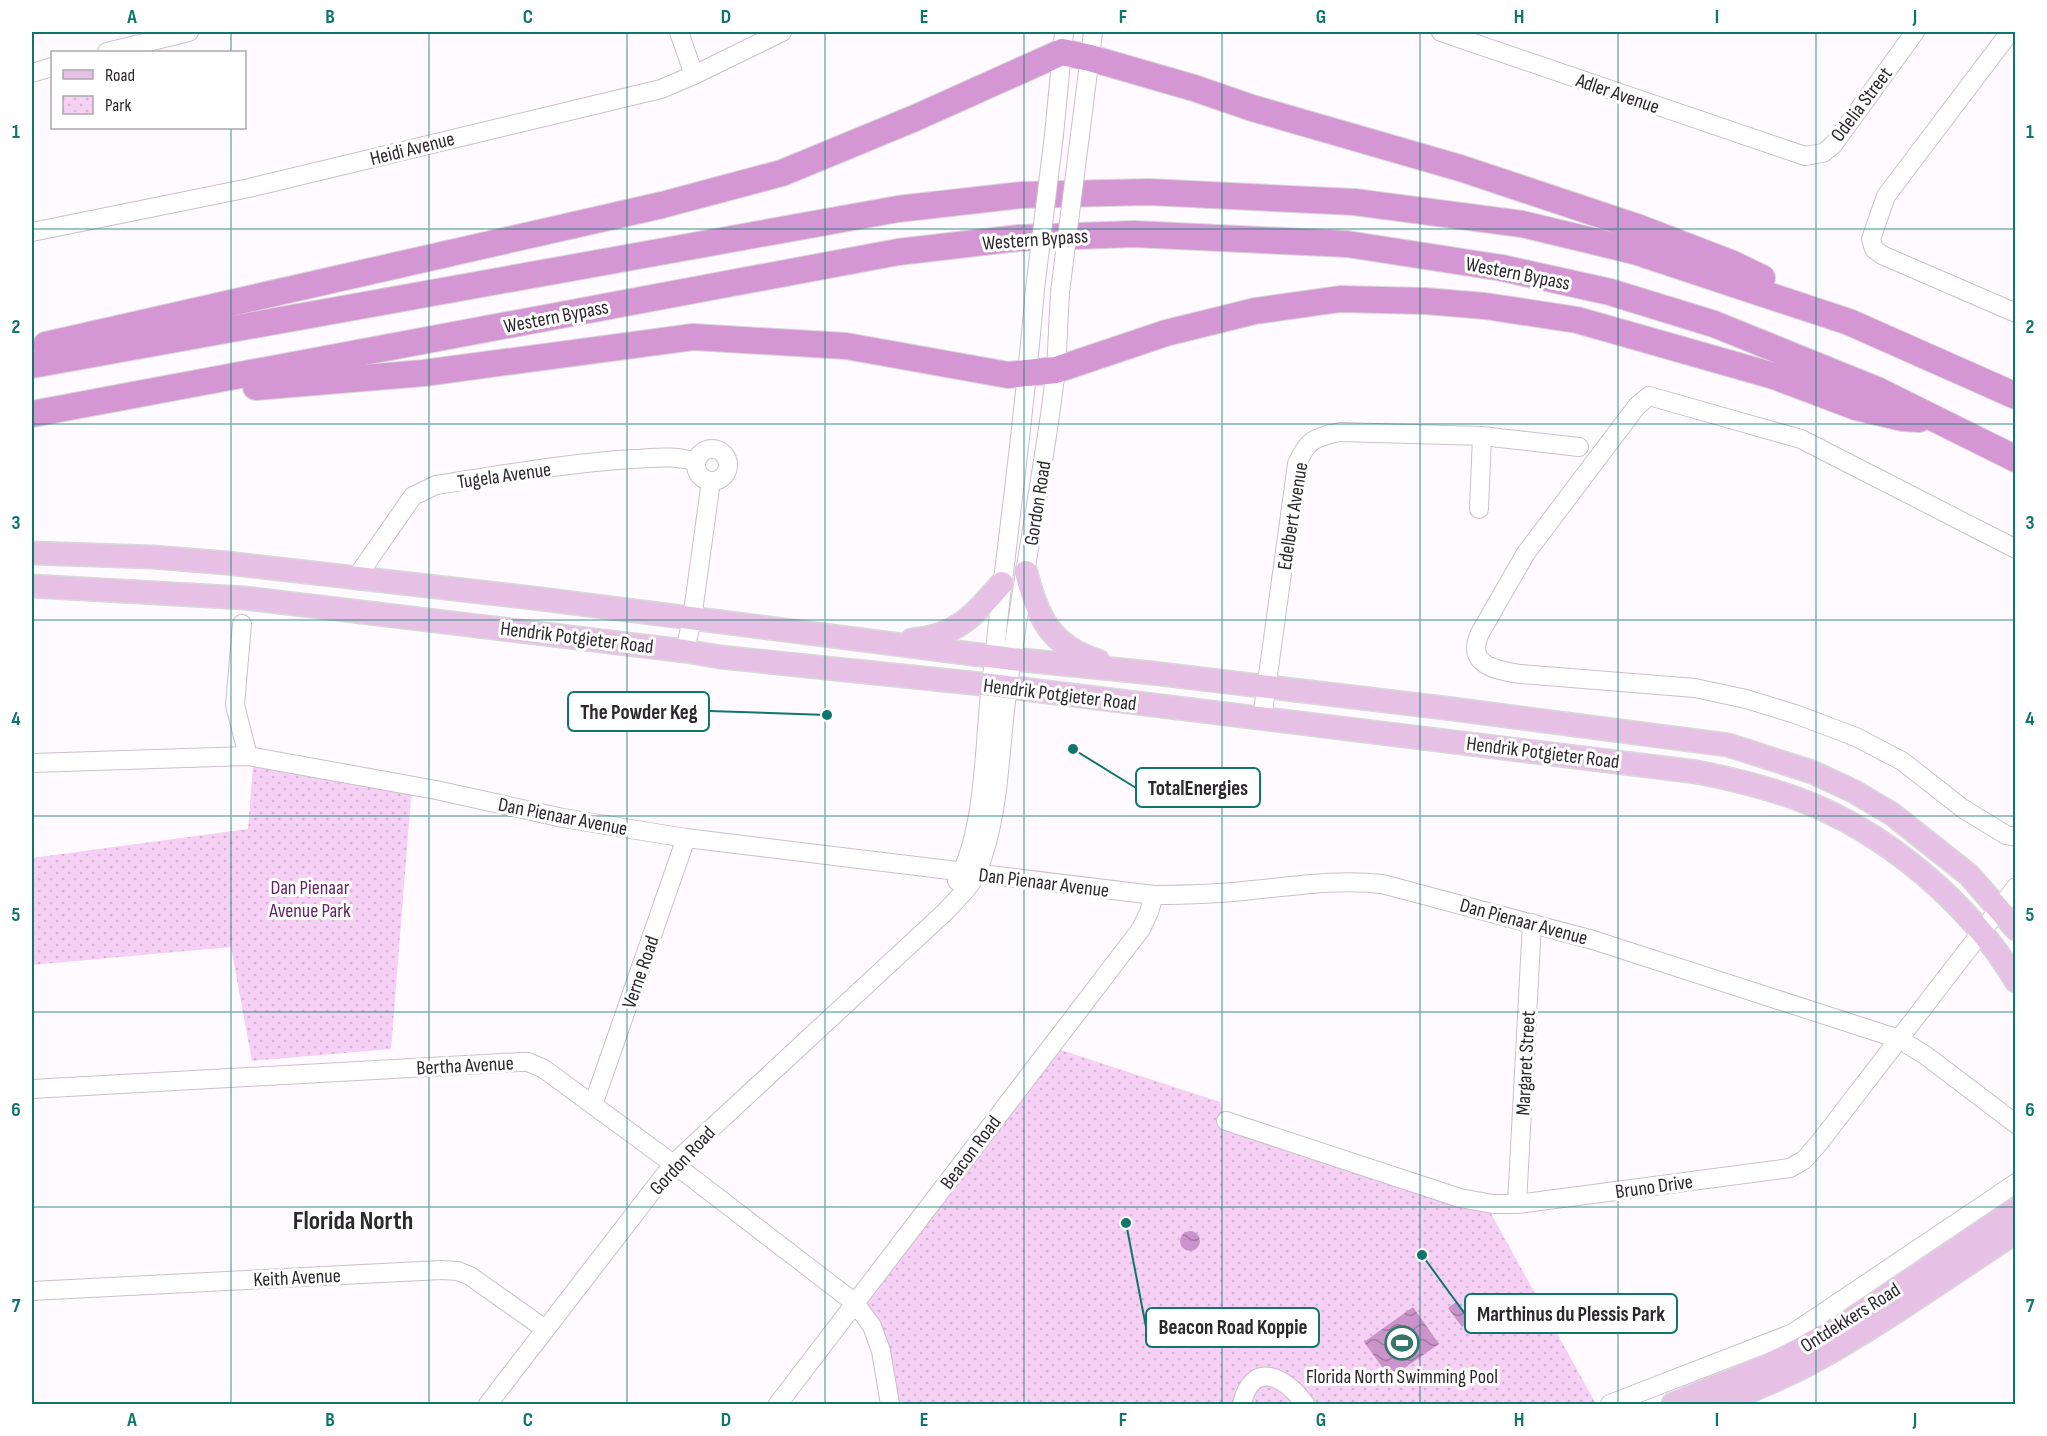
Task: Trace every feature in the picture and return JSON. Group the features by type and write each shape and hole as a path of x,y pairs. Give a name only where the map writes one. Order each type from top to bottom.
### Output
{"highway":[{"path":"32,349 662,205 782,173 926,114 1063,42 1090,58 1460,168 1637,227 1733,264 1814,301 1849,322"},
{"path":"32,365 898,209 1021,195 1149,192 1354,202 1522,224 1634,251 1849,322 2016,396"},
{"name":"Western Bypass","path":"32,414 898,252 1019,238 1134,234 1347,244 1502,268 1610,292 1714,324 1877,390 2016,459"},
{"path":"110,400 424,373 693,337 846,346 1008,375 1028,374 1056,370 1166,333 1255,311 1340,299 1425,301 1485,306 1577,320 1774,376 1856,406 1904,418 1937,419"}],"main road":[{"name":"Hendrik Potgieter Road","path":"32,553 153,557 227,563 860,641 1445,708 1728,745 1812,772 1892,814 1969,875 2016,929"},
{"path":"1026,572 1032,597 1042,620 1054,636 1066,646 1095,660 1152,673"},
{"path":"860,641 913,640 933,638 950,632 978,611 1002,583"},
{"name":"Hendrik Potgieter Road","path":"32,586 245,598 720,657 999,687 1697,772 1754,784 1800,800 1877,838 1938,888 1980,932 2016,981"},
{"name":"Ontdekkers Road","path":"1673,1404 1753,1372 1802,1348 1849,1321 2016,1209"},
{"name":"Ontdekkers Road","path":"1719,1404 1766,1385 1823,1356 1906,1305 2016,1232"}],"street":[{"path":"111,51 189,32"},
{"path":"679,32 694,75"},
{"name":"Heidi Avenue","path":"32,232 249,188 661,89 782,32"},
{"name":"Gordon Road","path":"489,1404 673,1164 909,945 970,872 982,777 1004,658 1026,572 1056,370 1060,292 1093,32"},
{"name":"Adler Avenue","path":"1441,32 1795,154"},
{"name":"Odelia Street","path":"1795,154 1814,156 1823,153 1833,144 1915,32"},
{"path":"2010,32 1886,196 1871,239 1874,249 1882,255 2016,313"},
{"name":"Gordon Road","path":"1004,658 1002,583 1028,374 1035,289 1063,42"},
{"path":"32,73 51,67"},
{"path":"2016,549 1801,439 1649,396 1637,406 1526,553 1480,633 1476,646 1478,658 1483,663 1521,675 1695,688 1746,699 1795,714 1857,737 1902,761 1962,808 2006,835 2016,837"},
{"name":"Edelbert Avenue","path":"1262,719 1297,464 1311,441 1320,436 1340,432 1482,436 1579,447"},
{"path":"1479,509 1482,436"},
{"path":"709,449 715,449 725,455 728,460 723,477 711,481 700,475 696,462 699,456 709,449"},
{"name":"Tugela Avenue","path":"356,578 413,496 436,485 603,461 666,457 696,462"},
{"path":"685,651 692,619 711,481"},
{"path":"242,624 235,705 248,756"},
{"name":"Dan Pienaar Avenue","path":"32,762 248,756 435,790 563,818 686,838 1154,895 1218,893 1306,884 1363,882 1398,888 1593,940 1899,1039 1925,1055 2016,1124"},
{"name":"Verne Road","path":"593,1105 686,838"},
{"name":"Bruno Drive","path":"1226,1121 1478,1202 1517,1204 1784,1168 1799,1164 1819,1143 1998,907 2016,887"},
{"name":"Beacon Road","path":"778,1404 1141,929 1154,895"},
{"name":"Margaret Street","path":"1517,1204 1532,922"},
{"name":"Bertha Avenue","path":"32,1089 520,1062 534,1064 673,1164 855,1303 872,1326 876,1336 881,1351 890,1404"},
{"path":"1610,1404 1793,1333 2016,1183"},
{"name":"Keith Avenue","path":"32,1291 458,1271 470,1276 545,1329"},
{"path":"1242,1404 1250,1385 1258,1379 1273,1376 1286,1383 1305,1404"}],"green space":[{"name":"Dan Pienaar Avenue Park","path":"254,752 412,785 391,1049 252,1061 231,947 32,965 32,858 248,829"},
{"path":"1055,1048 1220,1102 1223,1119 1488,1208 1596,1404 895,1404 861,1303"}],"water":[{"path":"1186,1231 1194,1231 1200,1237 1200,1245 1194,1251 1186,1251 1180,1245 1180,1237"},
{"name":"Florida North Swimming Pool","path":"1457,1301 1471,1320 1462,1327 1448,1308"},
{"name":"Florida North Swimming Pool","path":"1413,1307 1439,1344 1390,1378 1364,1342"}],"place":[{"name":"The Powder Keg","path":"827,715"},
{"name":"TotalEnergies","path":"1073,749"},
{"name":"Beacon Road Koppie","path":"1126,1223"},
{"name":"Marthinus du Plessis Park","path":"1422,1255"},
{"name":"Florida North Swimming Pool","path":"1402,1343"}],"district":[{"name":"Florida North","path":"353,1220"}]}
